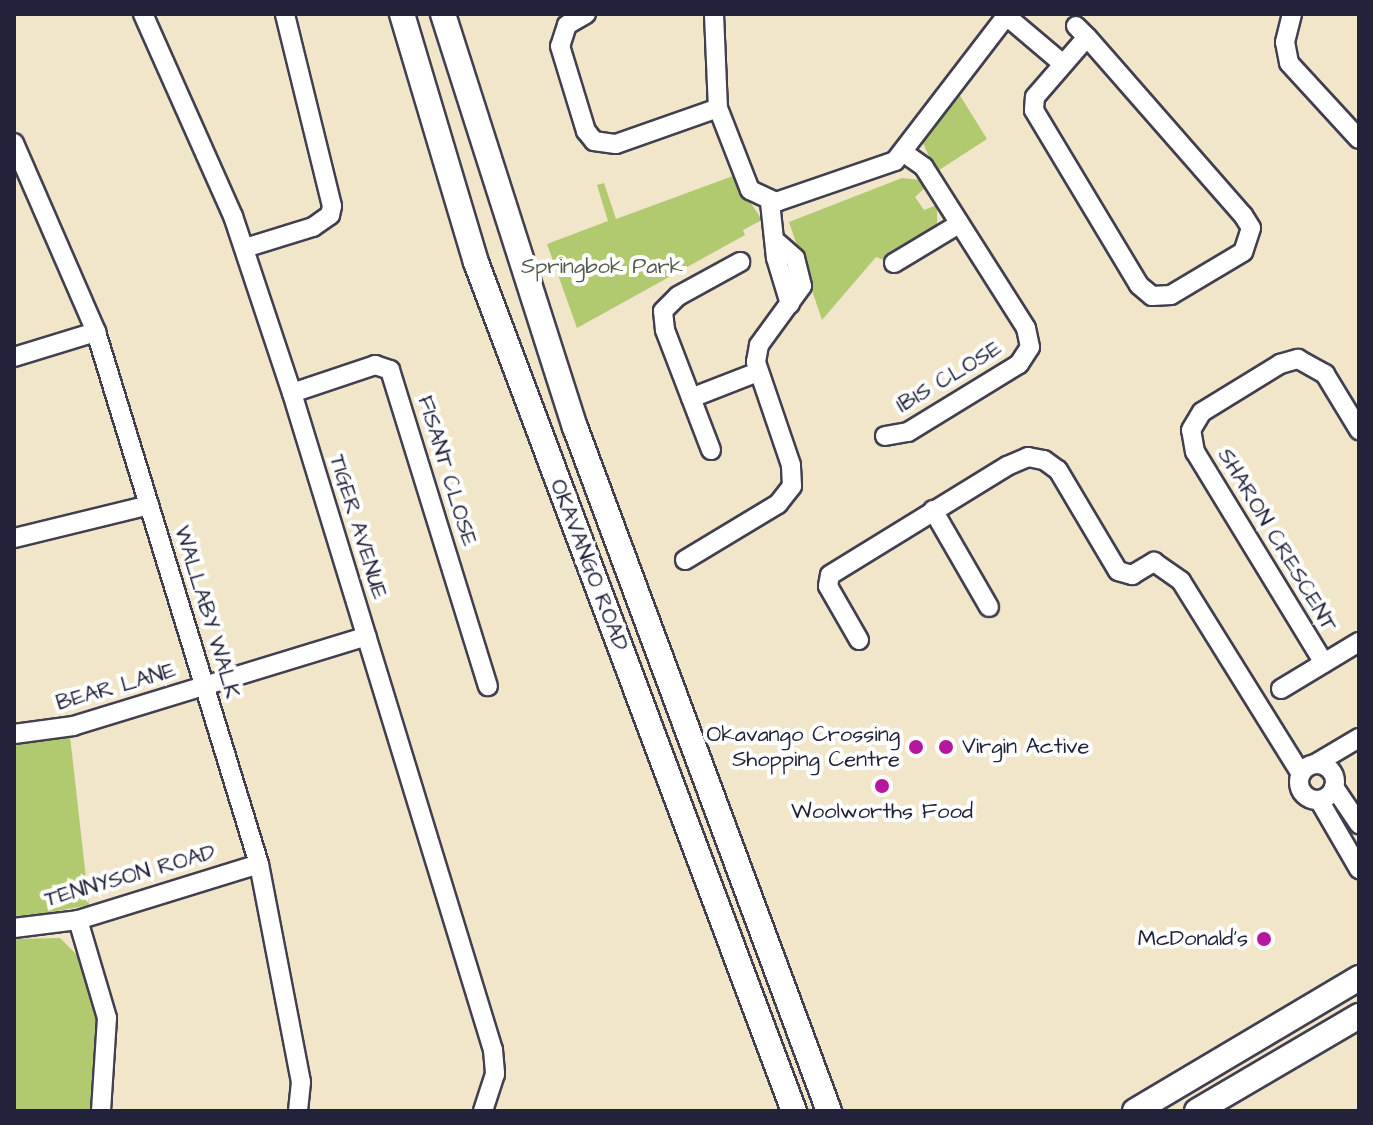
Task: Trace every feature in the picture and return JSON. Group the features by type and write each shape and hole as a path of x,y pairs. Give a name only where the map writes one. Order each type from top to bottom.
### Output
{"main road":[{"name":"OKAVANGO ROAD","path":"402,14 476,262 794,1111"},
{"name":"OKAVANGO ROAD","path":"443,14 575,427 829,1111"},
{"path":"1135,1111 1359,978"},
{"path":"1197,1111 1359,1016"}],"street":[{"name":"TIGER AVENUE","path":"143,14 245,248 292,393 495,1065 483,1111"},
{"path":"245,248 313,227 330,215 332,206 285,14"},
{"path":"586,14 567,25 560,46 586,131 594,141 616,144 718,108"},
{"path":"685,560 778,504 792,486 791,465 758,372 759,345 790,304 776,258 778,243 767,201 750,190 718,108 714,14"},
{"path":"1292,14 1285,42 1289,63 1359,139"},
{"path":"767,201 882,169 904,153 1006,15 1062,63"},
{"path":"1081,32 1247,220 1251,236 1243,252 1171,295 1157,297 1143,291 1037,119 1035,97 1062,63 1081,32"},
{"name":"IBIS CLOSE","path":"885,436 908,432 1019,364 1028,352 1026,328 924,167 904,153"},
{"name":"WALLABY WALK","path":"16,154 96,332 259,864 301,1082 298,1111"},
{"path":"894,263 959,224"},
{"path":"711,450 665,330 663,311 678,296 740,262"},
{"path":"14,357 96,332"},
{"name":"SHARON CRESCENT","path":"1324,663 1195,452 1191,430 1202,412 1280,364 1298,359 1325,374 1359,430"},
{"name":"FISANT CLOSE","path":"292,393 375,365 390,370 488,686"},
{"path":"691,398 758,372"},
{"path":"859,640 828,586 830,575 1022,458 1049,462 1118,571 1132,575 1154,562 1181,581 1288,754 1318,777 1359,824"},
{"path":"14,538 149,505"},
{"path":"933,510 989,607"},
{"name":"BEAR LANE","path":"14,734 73,726 367,636"},
{"name":"SHARON CRESCENT","path":"1281,689 1359,642"},
{"path":"1318,777 1355,741"},
{"path":"1318,777 1359,869"},
{"name":"TENNYSON ROAD","path":"14,928 78,920 259,864"},
{"path":"78,920 107,1018 101,1111"}],"green space":[{"path":"959,94 987,139 936,172 923,143"},
{"name":"Springbok Park","path":"733,176 762,220 743,230 745,235 577,328 547,244 608,221 597,185 604,183 616,219"},
{"path":"902,178 922,180 926,187 915,197 924,210 937,205 937,226 884,260 876,257 822,320 789,222"},
{"path":"70,736 89,905 14,919 14,742"},
{"path":"60,938 80,958 99,1029 91,1111 14,1111 14,939"}],"place":[{"name":"Okavango Crossing Shopping Centre","path":"916,747"},
{"name":"Virgin Active","path":"946,747"},
{"name":"Woolworths Food","path":"882,786"},
{"name":"McDonald's","path":"1264,939"}]}
